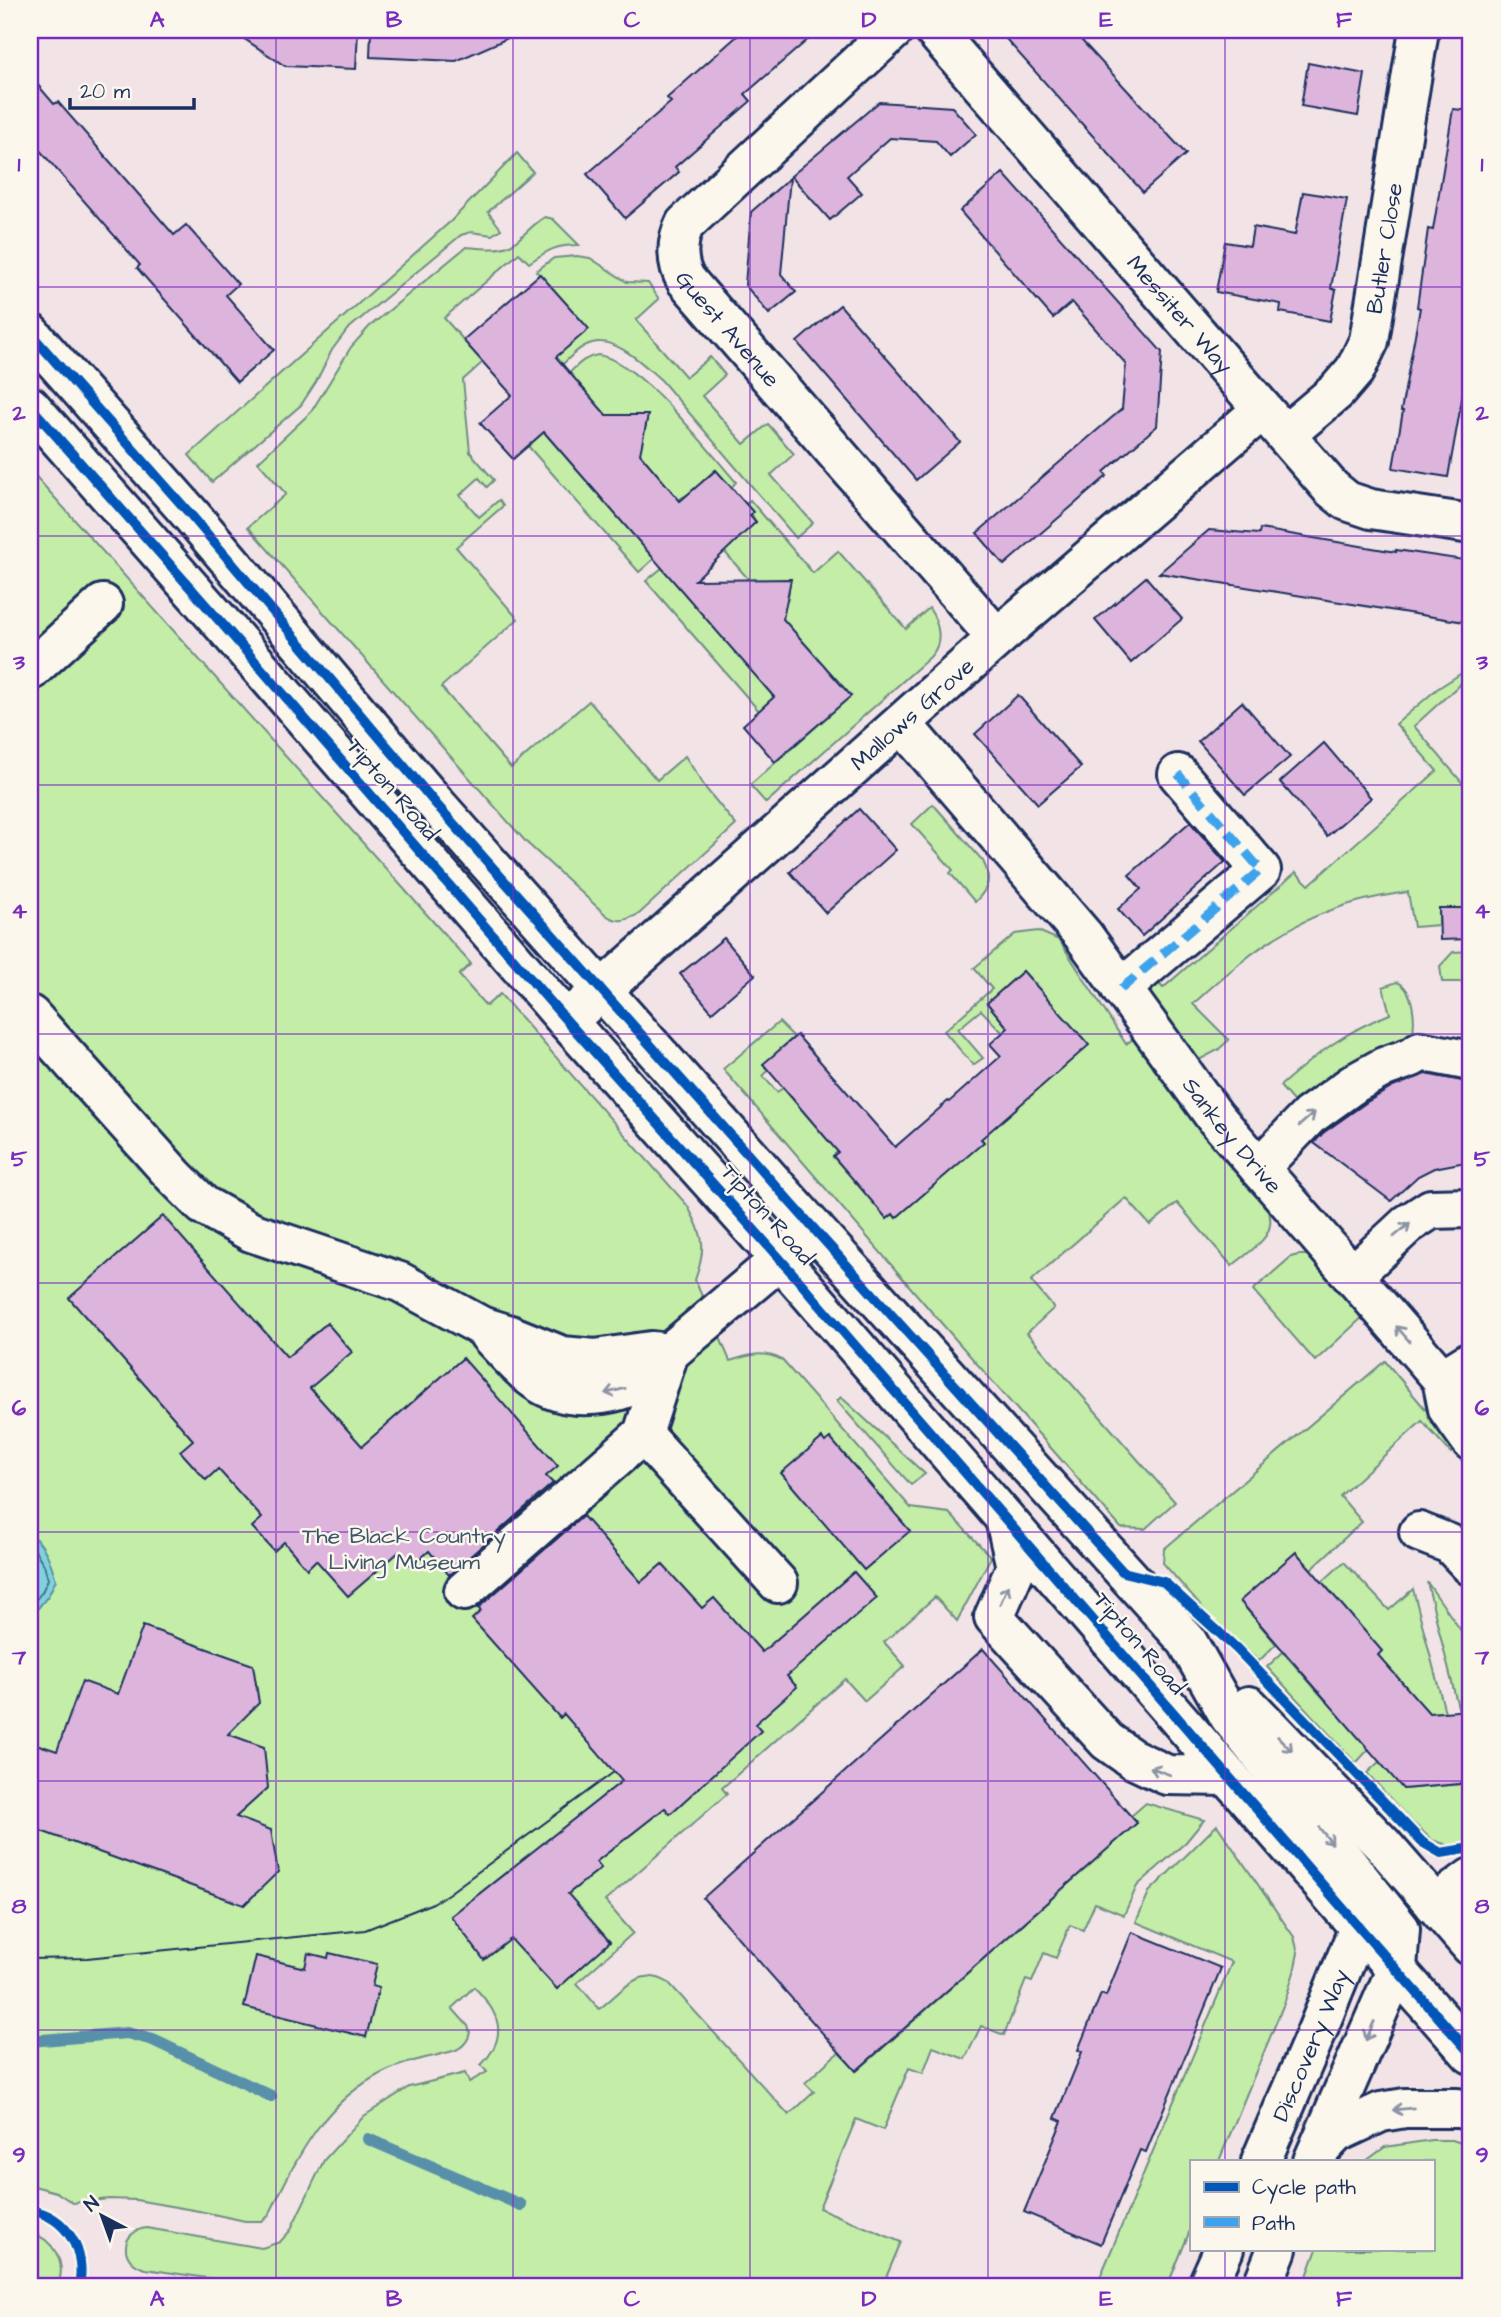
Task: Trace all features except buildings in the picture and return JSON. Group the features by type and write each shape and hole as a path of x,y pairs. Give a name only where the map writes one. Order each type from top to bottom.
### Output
{"street":[{"name":"Guest Avenue","path":"894,30 685,224 678,237 680,270 997,638"},
{"name":"Messiter Way","path":"934,30 1331,488 1347,501 1371,509 1471,524"},
{"name":"Butler Close","path":"1274,422 1337,391 1355,370 1369,341 1419,30"},
{"name":"Tipton Road","path":"30,333 184,508 445,814 815,1230 1178,1632 1383,1845 1467,1941"},
{"name":"Tipton Road","path":"30,406 567,1021 780,1259 1471,2054"},
{"name":"Mallows Grove","path":"567,1021 997,638 1274,422"},
{"path":"148,540 184,508"},
{"path":"30,671 103,604"},
{"path":"232,635 266,605"},
{"name":"Sankey Drive","path":"902,724 1083,935 1191,1086 1259,1168 1352,1276 1457,1370"},
{"path":"1121,989 1261,870 1178,774"},
{"path":"30,1015 174,1176 204,1205 251,1232 400,1282 481,1325 562,1356 594,1359 651,1351 669,1353"},
{"path":"1259,1168 1309,1116 1355,1083 1384,1067 1412,1057 1420,1051 1466,1060"},
{"path":"1352,1276 1408,1224 1431,1209 1471,1208"},
{"path":"464,1591 643,1434 669,1353 815,1230"},
{"path":"1457,1370 1448,1409 1471,1441"},
{"path":"643,1434 778,1583"},
{"path":"1005,1519 1016,1567 994,1617 1107,1741 1130,1758 1167,1775 1227,1776"},
{"path":"1419,1532 1450,1544 1471,1566"},
{"path":"1178,1632 1228,1716 1400,1929 1397,1968 1287,2158"},
{"path":"1400,1929 1471,1878"},
{"path":"1359,1927 1400,1929 1467,1941"},
{"name":"Discovery Way","path":"1287,2158 1317,2031 1359,1927"},
{"path":"1287,2158 1381,2112 1405,2108 1471,2110"},
{"path":"1207,2287 1224,2250"},
{"path":"1262,2287 1278,2250"}],"green space":[{"path":"517,153 533,172 488,212 501,229 492,235 471,232 461,235 347,330 332,350 301,405 212,482 189,455 451,221"},
{"path":"545,217 553,219 579,245 552,249 529,263 519,253 444,318 483,362 463,380 470,452 494,480 487,487 479,478 460,495 479,517 499,500 503,506 456,547 518,619 441,687 511,768 589,701 657,780 685,756 707,790 736,825 639,914 622,920 606,915 526,842 248,527 286,494 258,462 311,412 351,347 369,327 466,247 505,247"},
{"path":"554,258 590,258 627,282 648,283 659,299 636,320 686,377 710,357 725,375 702,396 744,444 768,424 794,454 771,475 813,523 796,538 662,381 634,357 617,346 594,342 579,349 562,365 556,357 588,329 536,271"},
{"path":"598,355 615,361 633,373 672,408 736,482 731,488 715,470 703,481 708,487 687,494 679,500 633,446 646,426 636,415 624,415 614,424 569,373 586,359"},
{"path":"544,432 654,559 639,572 528,446"},
{"name":"The Black Country Living Museum","path":"30,470 471,964 459,975 486,1006 500,994 687,1205 702,1241 701,1259 695,1280 730,1361 762,1354 782,1360 911,1508 949,1513 991,1557 957,1621 935,1597 884,1642 905,1666 865,1701 845,1679 722,1788 727,1794 605,1901 633,1933 577,1983 599,2009 639,1978 658,1978 669,1983 789,2115 814,2092 805,2083 834,2056 839,2053 857,2071 1137,1823 1131,1816 1146,1803 1204,1820 1186,1842 1137,1886 1124,1915 1095,1903 1083,1930 1070,1925 1056,1958 1044,1953 1032,1982 1026,1980 1004,2035 981,2026 965,2059 933,2047 923,2073 909,2068 883,2130 856,2119 819,2208 901,2242 882,2287 492,2287 473,2284 429,2287 267,2287 146,2269 131,2260 127,2254 127,2240 138,2230 147,2228 262,2248 280,2242 290,2231 324,2160 364,2116 409,2087 465,2073 469,2082 487,2072 481,2065 495,2044 498,2025 490,2006 474,1987 452,2008 468,2026 470,2032 465,2044 453,2051 412,2061 386,2071 347,2096 331,2112 304,2148 268,2216 262,2221 245,2221 136,2200 109,2199 73,2203 56,2192 30,2185","holes":["590,1959 557,1989 536,1965"]},
{"path":"750,500 813,573 838,551 906,629 929,608 938,633 937,646 930,657 766,803 750,785 851,696 776,611 787,602 789,591 779,580 757,589 723,550 756,522 746,504"},
{"path":"662,568 774,697 759,711 646,581"},
{"path":"1471,667 1471,678 1469,676 1414,726 1471,793 1471,908 1439,908 1439,925 1414,927 1408,892 1344,906 1291,928 1242,961 1193,1004 1229,1040 1218,1050 1197,1061 1144,992 1156,980 1163,988 1296,872 1309,885 1437,771 1396,724 1437,689"},
{"path":"933,804 986,867 988,883 975,902 950,873 953,870 912,824"},
{"path":"1038,931 1059,940 1126,1044 1133,1039 1184,1110 1267,1206 1270,1216 1270,1226 1262,1240 1232,1266 1177,1203 1150,1225 1126,1198 1031,1281 1054,1308 1027,1333 1175,1502 1145,1529 1121,1528 723,1069 779,1022 794,1037 763,1065 768,1071 763,1076 777,1092 783,1088 838,1152 833,1157 896,1218 983,1142 964,1119 1004,1119 1088,1045 1023,971 987,1003 1008,1028 1003,1033 981,1010 958,1029 983,1058 973,1065 944,1031 992,989 974,968 1015,934"},
{"path":"1471,951 1471,982 1442,982 1440,966 1453,952"},
{"path":"1397,982 1403,985 1410,998 1414,1023 1412,1037 1298,1107 1280,1086 1332,1045 1359,1028 1390,1014 1383,987"},
{"path":"1309,1255 1316,1259 1364,1316 1315,1361 1253,1290 1291,1257"},
{"path":"1385,1361 1457,1447 1451,1453 1422,1421 1340,1496 1362,1522 1311,1569 1296,1553 1240,1601 1276,1644 1259,1661 1211,1618 1163,1563 1164,1549"},
{"path":"841,1397 925,1474 911,1485 837,1401"},
{"path":"1344,1562 1389,1610 1413,1589 1445,1712 1429,1713 1392,1672 1369,1749 1356,1763 1267,1667 1283,1652 1325,1700 1381,1651 1322,1582"},
{"path":"1427,1582 1471,1645 1471,1709 1459,1711"},
{"path":"1380,1761 1404,1789 1471,1783 1471,1840 1457,1848 1432,1840 1367,1773"},
{"path":"1217,1825 1294,1937 1298,1953 1285,2001 1219,2160 1190,2160 1190,2230 1167,2287 1096,2287 1232,1962 1136,1922 1149,1892"},
{"path":"1432,2140 1452,2140 1471,2146 1471,2287 1303,2287 1317,2250 1434,2250 1434,2160 1367,2160 1385,2147"},
{"path":"30,2232 45,2240 56,2253 61,2269 57,2287 30,2287"}],"water":[{"path":"30,1535 44,1548 56,1580 48,1596 30,1618"}],"waterway":[{"path":"30,2041 127,2033 153,2040 271,2096"},
{"path":"368,2139 521,2205"}],"tram line":[{"path":"30,1959 87,1958 365,1930 433,1903 448,1894 614,1772"}],"marked path":[{"path":"1121,989 1261,870 1178,774"}],"cycle path":[{"path":"30,333 191,515 436,804 1123,1572 1164,1582 1237,1649 1422,1842 1441,1853 1471,1848"},
{"path":"30,406 567,1021 780,1259 1471,2054"},
{"path":"30,2210 55,2220 71,2238 80,2261 79,2287"}]}
